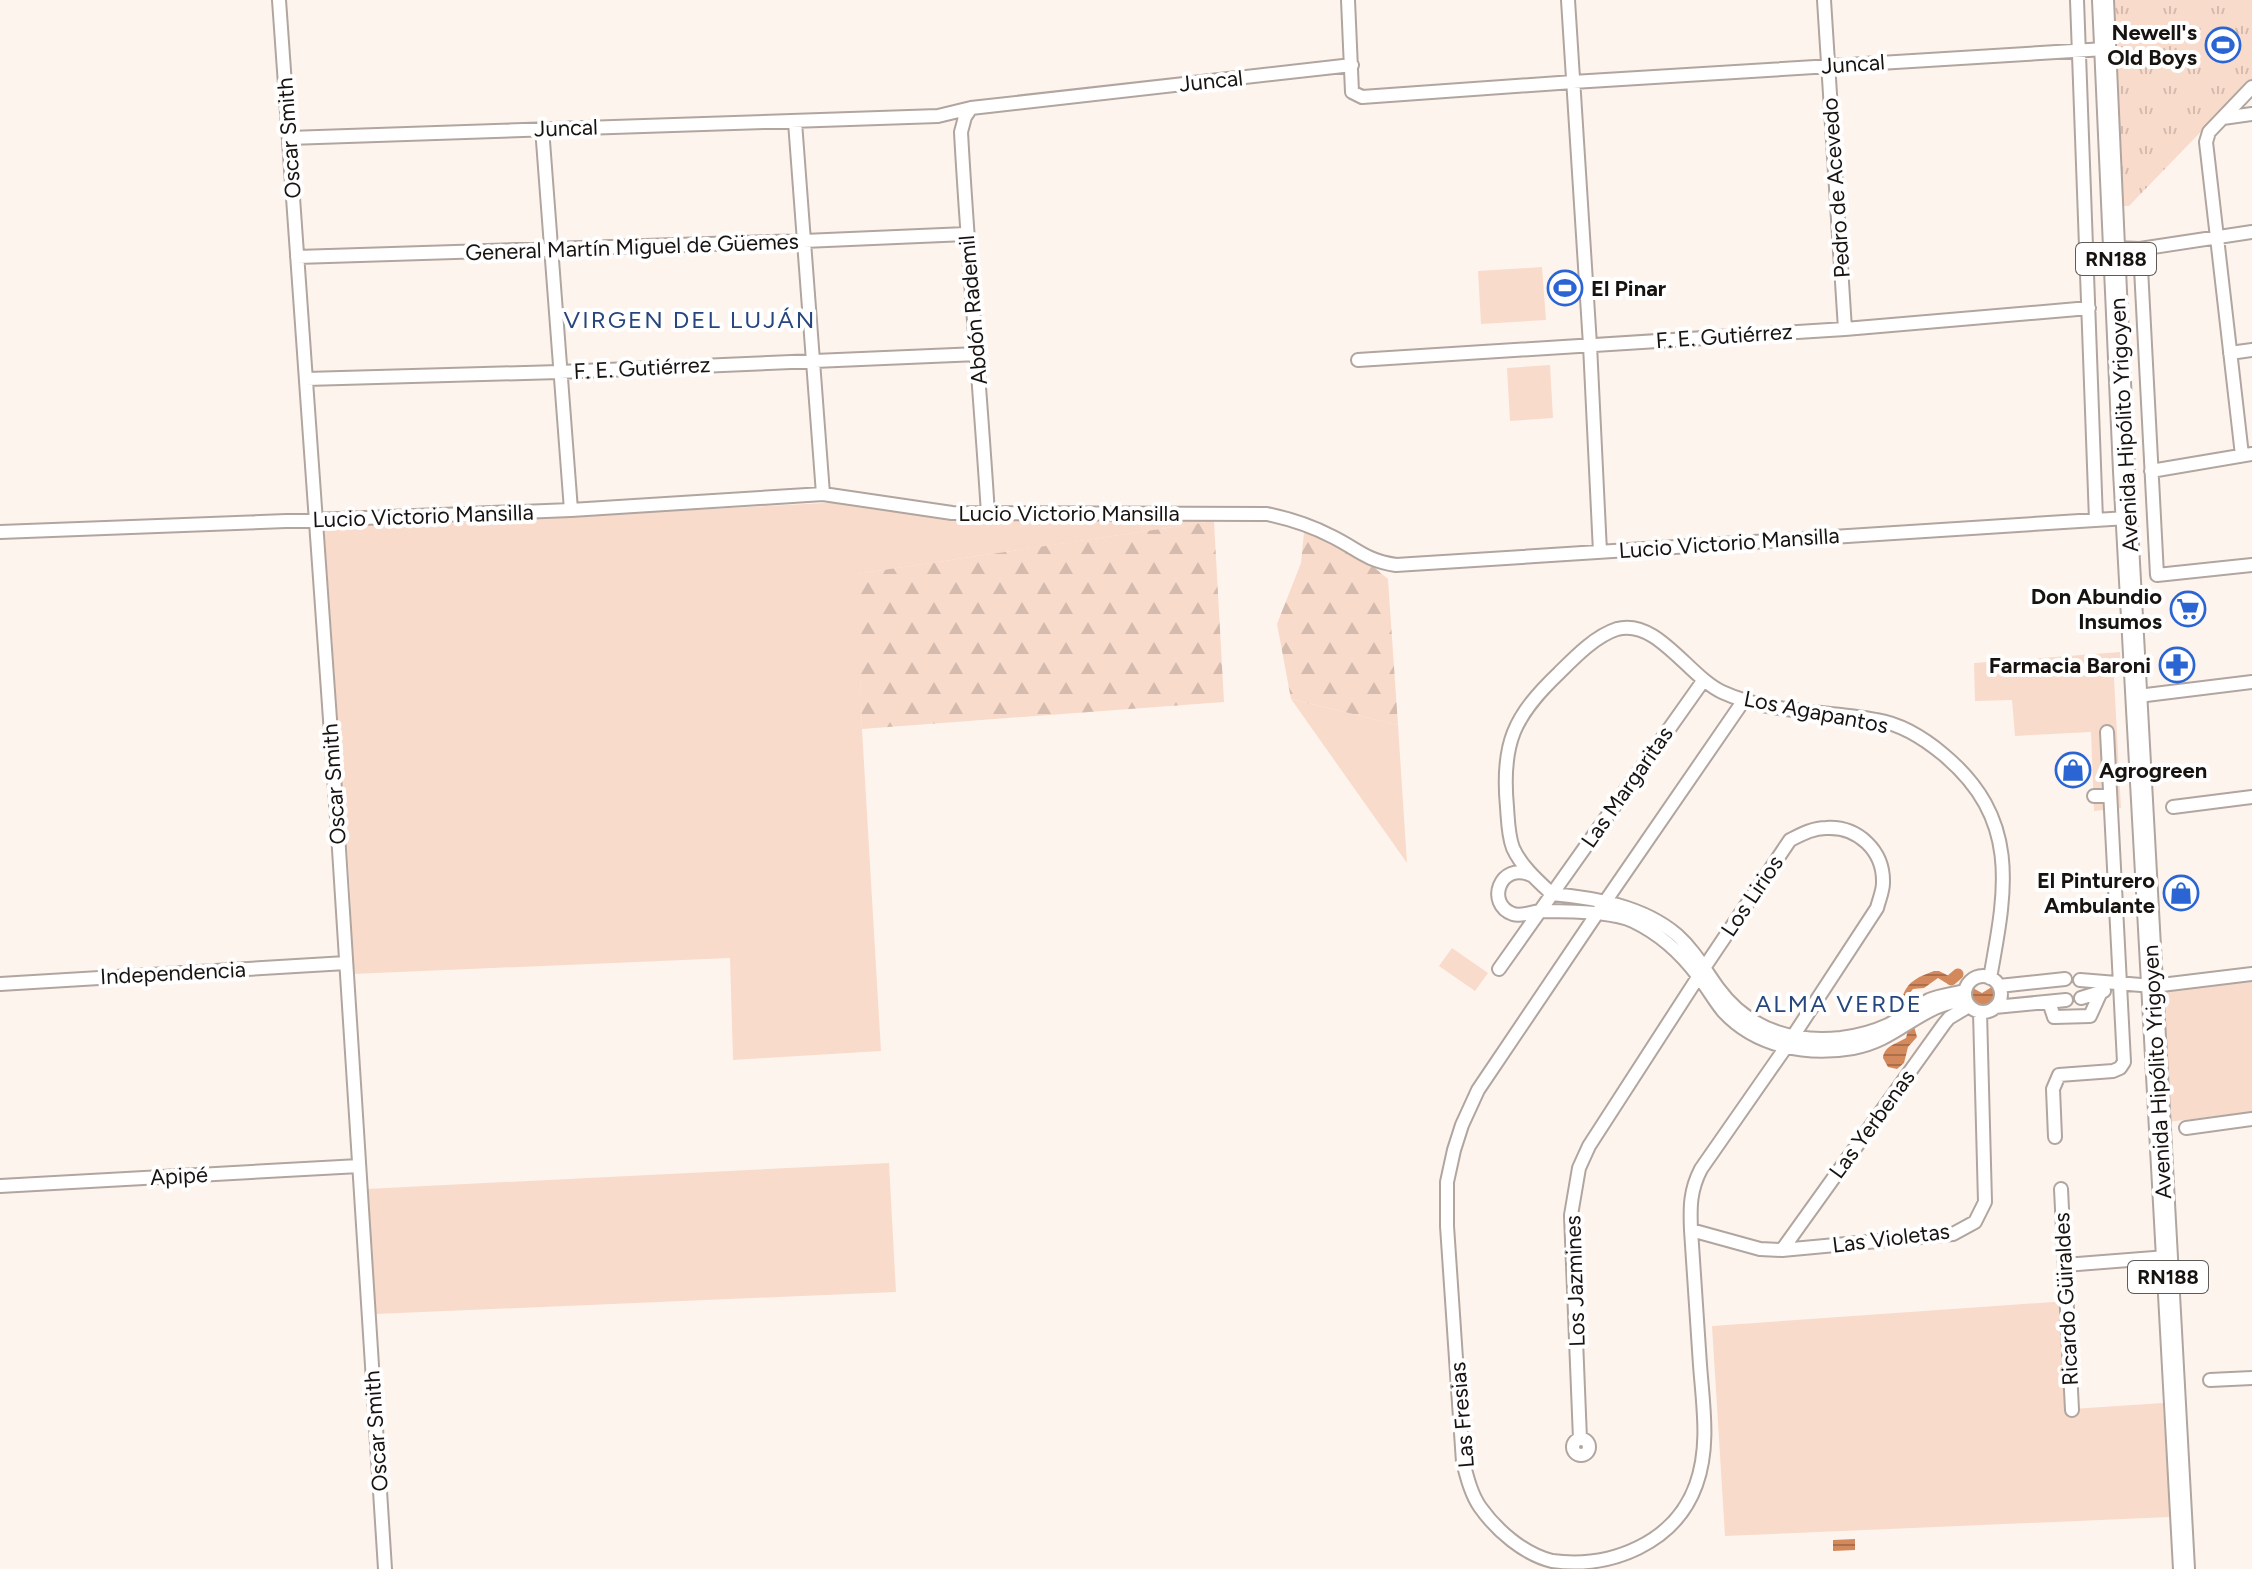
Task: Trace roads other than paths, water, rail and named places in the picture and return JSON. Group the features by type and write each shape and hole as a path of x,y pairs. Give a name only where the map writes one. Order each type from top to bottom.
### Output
{"main road":[{"name":"Avenida Hipólito Yrigoyen","path":"2103,0 2127,518 2184,1569"}],"street":[{"name":"Oscar Smith","path":"279,0 385,1569"},
{"path":"1348,0 1352,65"},
{"path":"1568,0 1600,552"},
{"name":"Pedro de Acevedo","path":"1824,0 1845,329"},
{"path":"2077,0 2096,520"},
{"name":"Juncal","path":"289,138 938,116 971,108 1352,65 1352,92 1362,97 2105,49"},
{"path":"2151,471 2247,455 2230,353 2206,142 2207,136 2252,87"},
{"name":"Abdón Rademil","path":"971,108 961,132 988,514"},
{"path":"2223,118 2252,114"},
{"path":"795,122 823,494"},
{"path":"542,128 571,510"},
{"path":"2115,248 2140,249 2252,232"},
{"name":"General Martín Miguel de Güemes","path":"297,257 966,234"},
{"name":"Avenida Hipólito Yrigoyen","path":"2140,249 2157,575 2252,565"},
{"name":"F. E. Gutiérrez","path":"1358,360 1845,329 2089,308"},
{"path":"2230,353 2252,350"},
{"name":"F. E. Gutiérrez","path":"306,379 559,372 978,354"},
{"name":"Lucio Victorio Mansilla","path":"0,532 571,510 823,494 952,513 1267,514 1308,525 1376,562 1396,565 2127,518"},
{"name":"Los Agapantos","path":"1536,878 1513,849 1509,833 1506,763 1508,745 1516,723 1535,696 1596,641 1617,629 1636,628 1655,637 1703,681 1721,691 1744,700 1785,709 1881,720 1923,737 1951,761 1977,789 1993,823 2004,864 1994,982"},
{"name":"Las Margaritas","path":"1552,894 1703,681"},
{"path":"2138,696 2252,682"},
{"path":"1605,902 1744,700"},
{"path":"2055,1137 2053,1089 2056,1079 2061,1074 2113,1071 2124,1062 2108,737 2092,742"},
{"path":"2094,796 2110,796"},
{"path":"2173,807 2252,797"},
{"name":"Los Lirios","path":"1702,973 1790,840 1808,831 1828,827 1853,832 1870,845 1881,862 1883,885 1877,908 1790,1042"},
{"path":"1702,973 1650,930 1629,919 1509,913 1498,895 1502,881 1521,871 1536,878 1552,894 1605,902 1657,921 1678,936 1702,973 1725,1013 1763,1040 1790,1042 1806,1050 1851,1048 1878,1041 1935,1008 1970,1002 1995,1007 2066,1000"},
{"path":"1535,912 1542,898 1536,878"},
{"path":"1499,969 1535,912 1552,894"},
{"name":"Las Fresias","path":"1605,902 1478,1090 1462,1125 1447,1182 1447,1226 1463,1462 1470,1488 1480,1506 1502,1533 1527,1551 1551,1561 1602,1563 1645,1548 1666,1531 1686,1507 1696,1485 1705,1444 1691,1230 1693,1185 1790,1042"},
{"name":"Independencia","path":"0,984 346,963"},
{"name":"Los Jazmines","path":"1580,1439 1571,1215 1579,1168 1589,1146 1702,973"},
{"path":"2080,980 2153,986 2252,974"},
{"path":"1970,1002 1966,986 1979,976 1994,982 2065,979"},
{"path":"1994,982 2001,995 1995,1007"},
{"path":"2081,998 2100,994 2120,982"},
{"path":"2049,1002 2054,1017 2090,1016 2100,994"},
{"name":"Las Violetas","path":"1691,1230 1760,1249 1782,1250 1953,1234 1975,1222 1985,1202 1970,1002"},
{"name":"Las Yerbenas","path":"1782,1250 1944,1024 1970,1002"},
{"path":"2186,1128 2252,1119"},
{"name":"Apipé","path":"0,1186 359,1166"},
{"name":"Ricardo Güiraldes","path":"2061,1189 2072,1410"},
{"path":"2065,1265 2167,1257"},
{"path":"2210,1380 2252,1378"}],"waterway":[{"path":"1951,980 1958,974"}],"place":[{"name":"Newell's Old Boys","path":"2223,45"},
{"name":"El Pinar","path":"1565,288"},
{"name":"Don Abundio Insumos","path":"2188,609"},
{"name":"Farmacia Baroni","path":"2177,665"},
{"name":"Agrogreen","path":"2073,770"},
{"name":"El Pinturero Ambulante","path":"2181,893"}],"district":[{"name":"VIRGEN DEL LUJÁN","path":"690,319"},
{"name":"ALMA VERDE","path":"1839,1003"}]}
